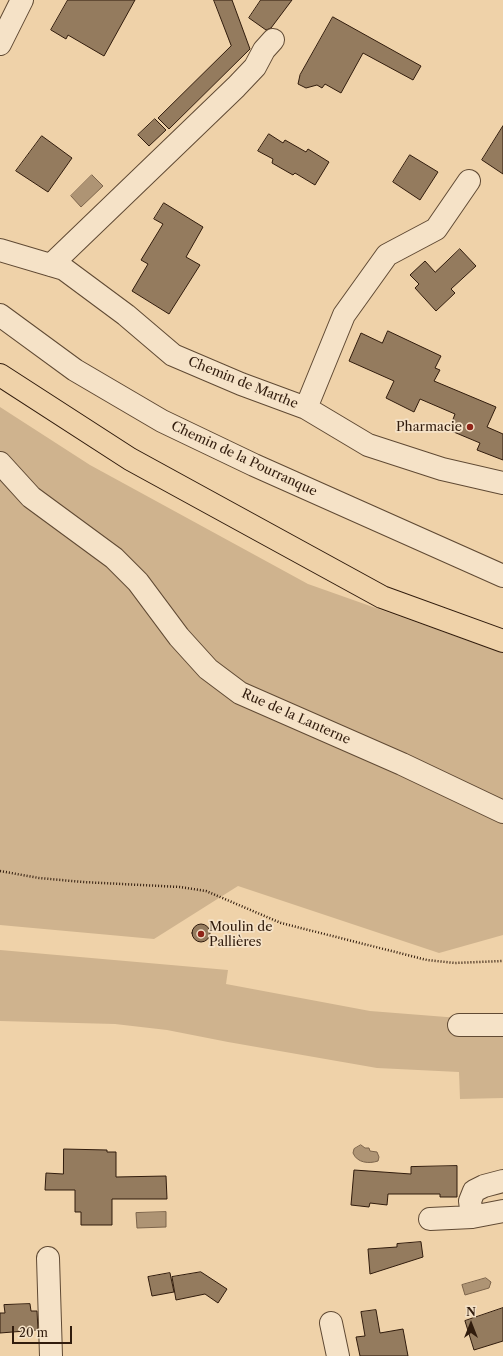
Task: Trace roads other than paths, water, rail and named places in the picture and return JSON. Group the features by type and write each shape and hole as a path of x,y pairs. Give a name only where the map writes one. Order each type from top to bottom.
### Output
{"main road":[{"path":"0,374 130,459 382,597 503,641"},
{"path":"311,559 503,625"}],"street":[{"path":"0,44 22,0"},
{"path":"51,265 236,87 255,67 264,50 274,40"},
{"path":"306,408 344,315 387,255 436,229 469,181"},
{"name":"Chemin de Marthe","path":"0,250 64,269 126,314 173,354 241,384 306,408 368,445 442,469 503,483"},
{"name":"Chemin de la Pourranque","path":"0,315 75,370 162,421 254,465 503,576"},
{"name":"Rue de la Lanterne","path":"0,463 31,497 114,558 138,582 179,637 208,670 240,693 402,764 503,812"},
{"path":"459,1025 503,1025"},
{"path":"472,1217 470,1201 474,1191 484,1186 503,1181"},
{"path":"430,1220 472,1217 503,1212"},
{"path":"48,1258 51,1356"},
{"path":"330,1323 338,1356"}],"place":[{"name":"Pharmacie","path":"470,427"},
{"name":"Moulin de Pallières","path":"201,934"}]}
